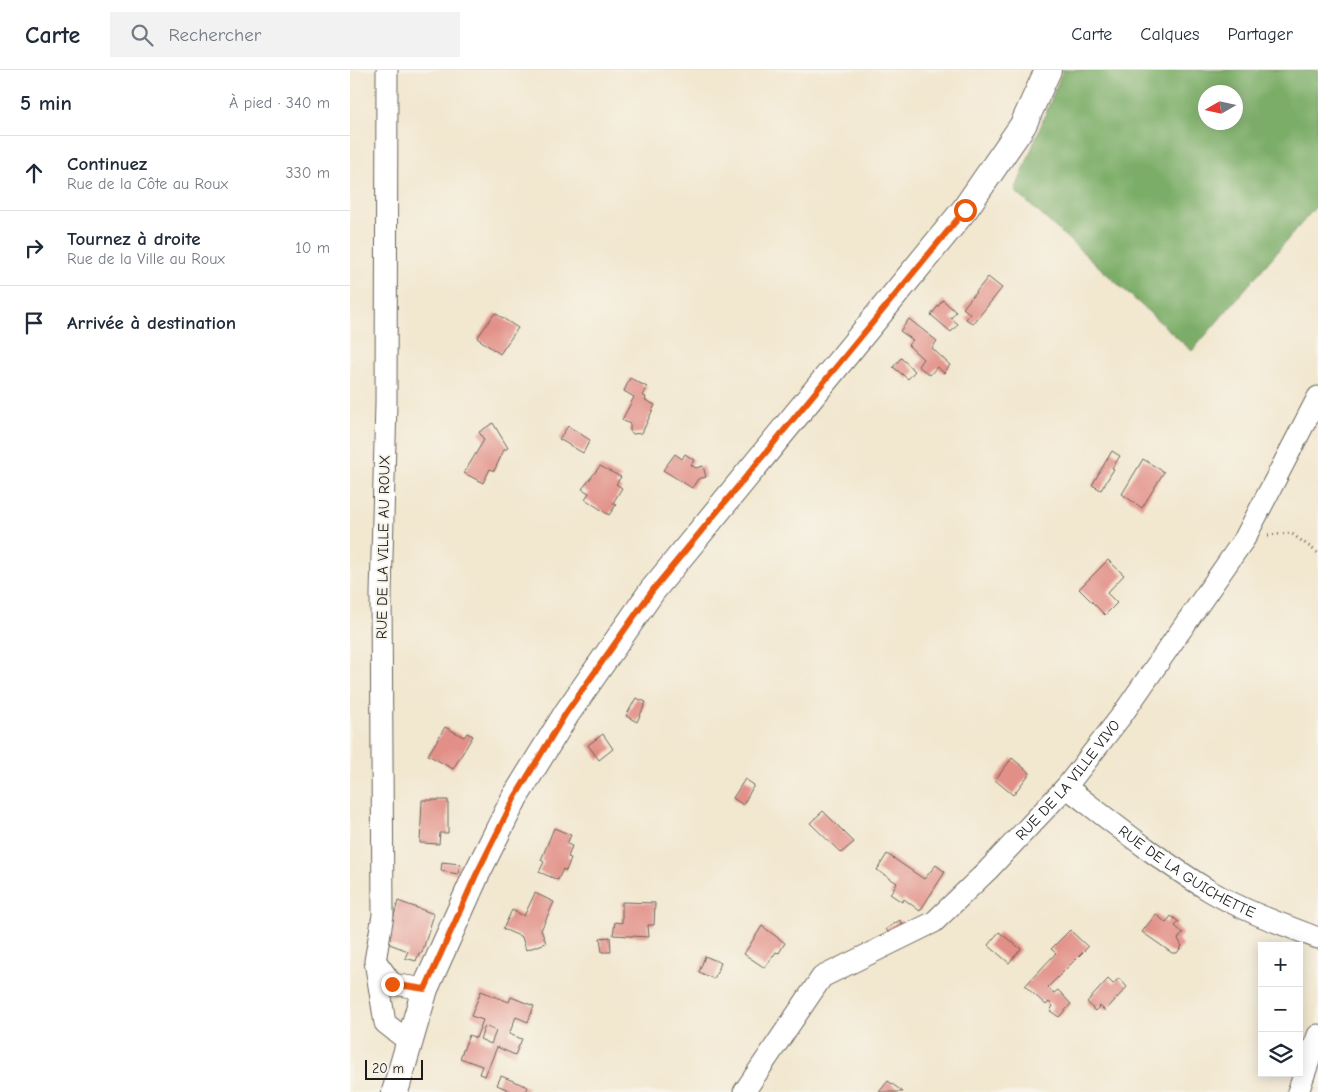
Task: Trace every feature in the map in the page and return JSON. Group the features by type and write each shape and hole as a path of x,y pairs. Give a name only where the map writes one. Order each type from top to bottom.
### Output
{"main road":[{"path":"395,1092 408,1041 425,989 476,875 515,797 566,713 652,591 965,210 1023,125 1048,70"}],"street":[{"name":"RUE DE LA VILLE AU ROUX","path":"387,70 386,393 382,594 382,915 375,961 385,1023 408,1041"},
{"name":"RUE DE LA VILLE VIVO","path":"744,1092 822,977 934,922 988,870 1066,787 1122,714 1245,538 1318,397"},
{"name":"RUE DE LA GUICHETTE","path":"1066,787 1161,859 1211,892 1258,915 1318,938"},
{"path":"375,961 392,984 425,989"},
{"path":"1298,1092 1318,1035"}],"path":[{"path":"1245,538 1291,533 1318,553"}],"green space":[{"path":"1063,70 1318,70 1318,204 1192,351 1015,191"}],"building":[{"path":"988,277 1002,288 973,324 966,319 970,314 963,308"},
{"path":"943,300 956,312 951,318 958,324 951,332 931,315"},
{"path":"495,313 518,328 500,354 477,338"},
{"path":"909,319 937,341 932,348 950,365 944,373 937,367 930,375 918,366 923,359 908,345 913,340 900,331"},
{"path":"901,358 915,371 908,379 893,367"},
{"path":"630,378 647,387 643,396 646,397 645,400 655,405 642,433 633,434 630,431 630,424 622,420 634,397 624,391"},
{"path":"493,423 508,448 504,450 494,471 490,469 483,483 464,473 484,440 479,432"},
{"path":"568,426 590,440 583,453 559,439"},
{"path":"1112,451 1120,456 1101,490 1092,485"},
{"path":"675,454 682,459 685,454 694,460 691,465 696,468 703,466 706,477 698,479 692,488 663,470"},
{"path":"1143,459 1164,472 1142,508 1122,494"},
{"path":"600,466 621,477 616,484 622,488 613,503 616,505 609,515 585,499 589,493 582,489"},
{"path":"1108,560 1124,575 1107,593 1117,603 1105,615 1079,589"},
{"path":"636,698 646,702 637,722 626,716"},
{"path":"445,727 464,737 467,733 473,736 453,769 428,755"},
{"path":"603,734 613,749 599,760 588,745"},
{"path":"1012,758 1030,773 1013,795 995,780"},
{"path":"745,779 754,785 743,805 733,798"},
{"path":"422,800 448,800 448,833 440,833 439,844 420,843"},
{"path":"823,811 854,842 841,853 810,823"},
{"path":"554,828 571,835 567,844 572,846 568,857 571,858 566,871 563,869 558,880 539,872 544,862 541,860"},
{"path":"887,854 924,879 936,865 945,872 920,911 904,899 902,902 890,894 897,883 877,870"},
{"path":"442,862 460,864 458,874 441,871"},
{"path":"535,893 554,902 541,930 546,943 526,950 522,937 503,929 512,910 524,916"},
{"path":"398,901 434,914 422,953 419,953 416,961 405,958 408,951 387,943"},
{"path":"622,902 655,903 654,925 648,925 649,937 613,935 615,922 622,923"},
{"path":"1156,914 1166,923 1171,916 1179,922 1175,926 1183,933 1178,939 1182,946 1177,953 1172,953 1142,932"},
{"path":"900,920 906,930 893,939 886,929"},
{"path":"762,926 785,943 779,953 776,952 765,968 744,954"},
{"path":"1070,930 1088,947 1048,987 1054,993 1058,990 1071,1004 1059,1017 1050,1011 1053,1006 1049,1002 1046,1005 1025,986 1056,953 1051,949"},
{"path":"999,932 1021,949 1009,963 988,945"},
{"path":"610,937 611,952 602,952 600,938"},
{"path":"705,956 721,963 714,979 699,972"},
{"path":"1119,978 1127,987 1105,1011 1100,1006 1095,1011 1087,1002 1108,979 1113,984"},
{"path":"481,991 509,1002 511,997 534,1006 528,1022 516,1017 509,1034 522,1039 515,1055 497,1047 485,1076 479,1074 482,1066 460,1058 469,1035 476,1038 483,1020 471,1016","holes":["485,1026 496,1031 491,1044 480,1039"]},
{"path":"501,1076 528,1087 526,1092 513,1092 497,1085"},
{"path":"888,1081 903,1092 879,1092"}],"route":[{"path":"392,984 425,989 476,875 515,797 566,713 652,591 965,210"}]}
